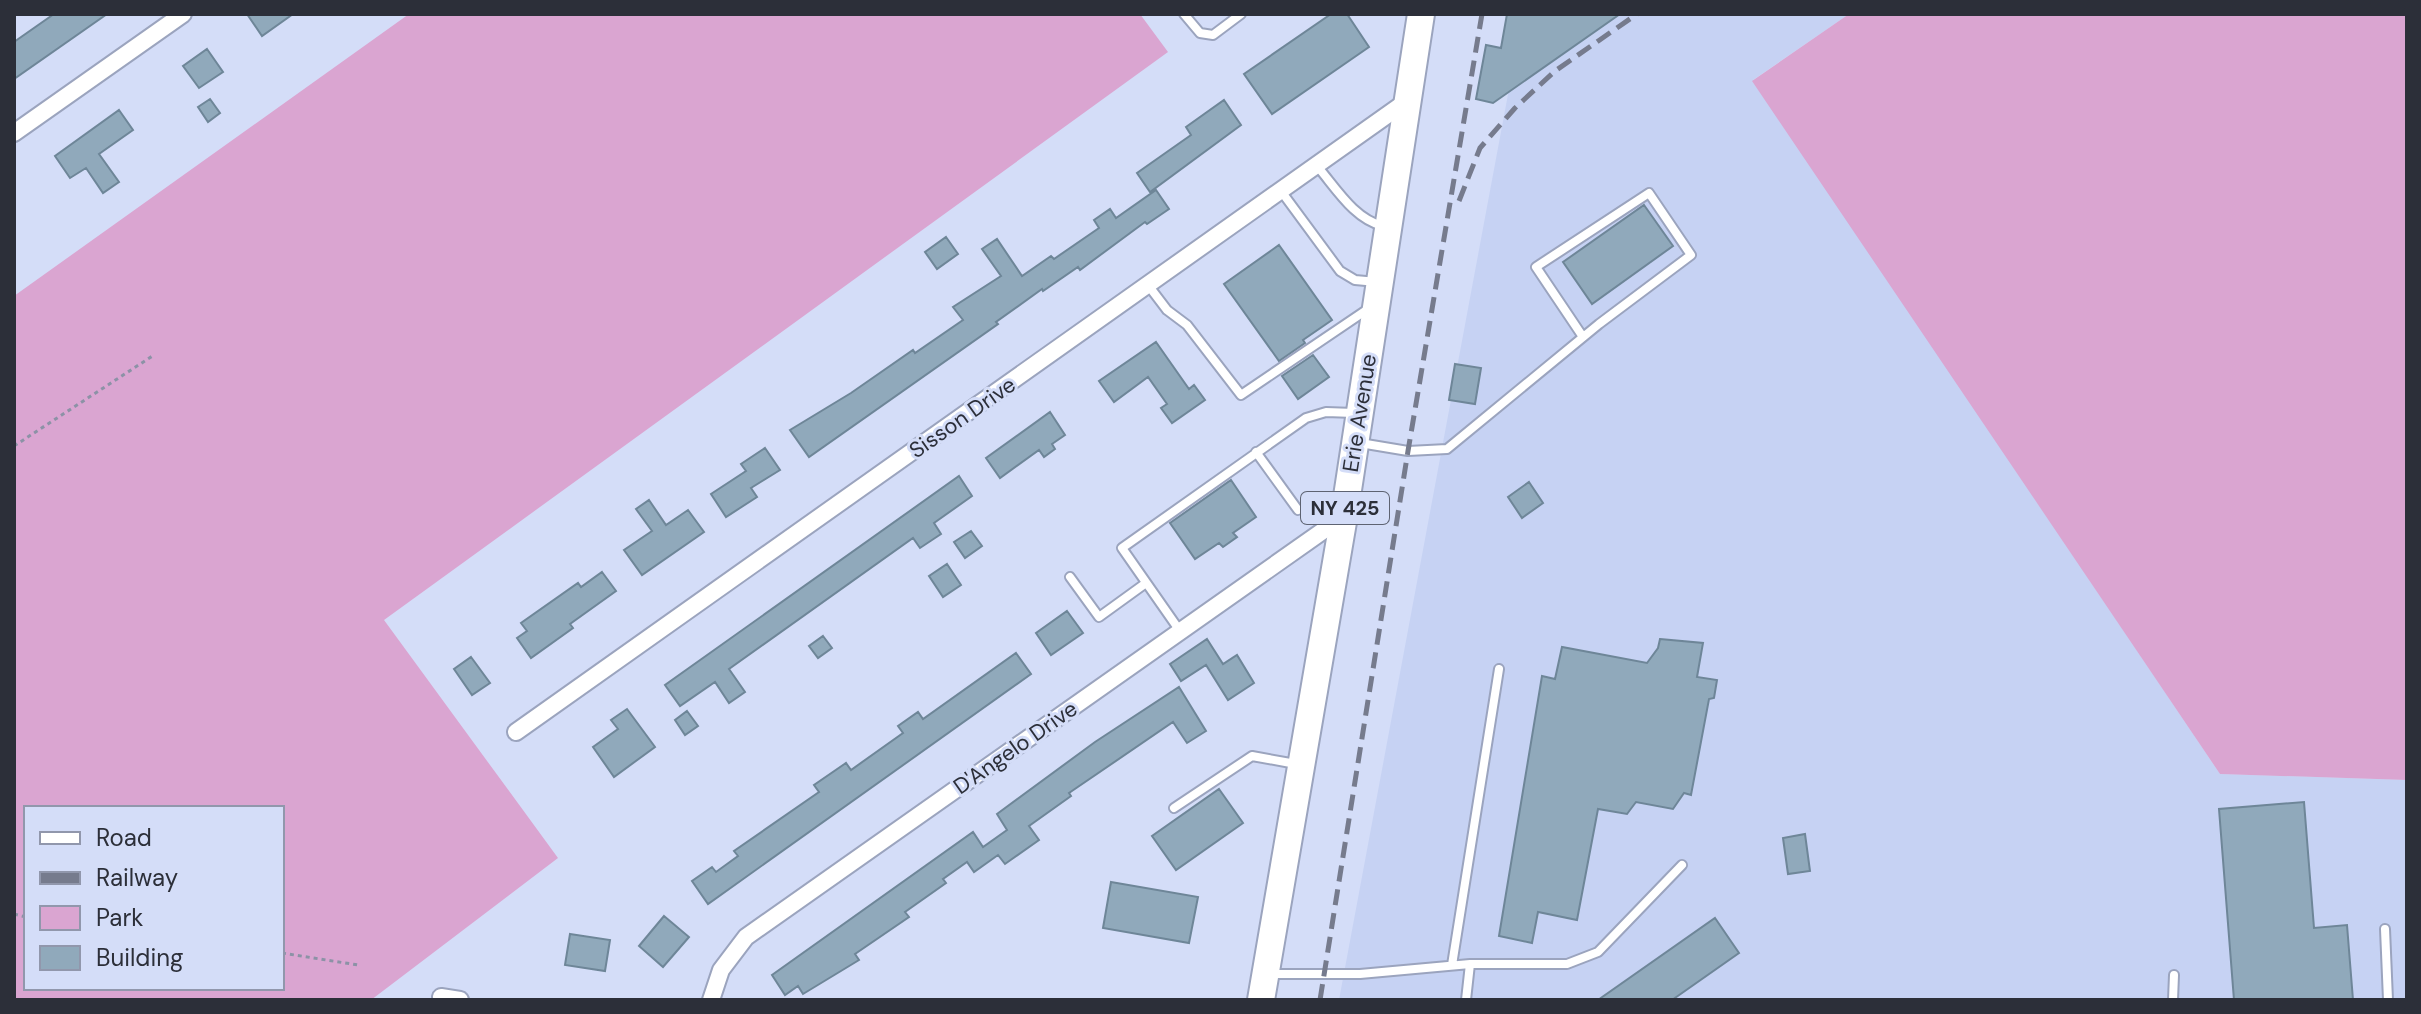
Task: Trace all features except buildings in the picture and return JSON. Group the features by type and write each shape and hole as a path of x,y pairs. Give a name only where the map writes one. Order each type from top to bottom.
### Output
{"main road":[{"name":"Erie Avenue","path":"1263,987 1344,516 1421,14"}],"street":[{"path":"14,133 183,14"},
{"name":"Sisson Drive","path":"516,732 1407,101"},
{"name":"D'Angelo Drive","path":"711,1000 721,970 746,937 1344,516"},
{"path":"441,997 460,1000"}],"lane":[{"path":"1184,14 1200,33 1213,35 1241,14"},
{"path":"1317,166 1360,216 1370,223 1388,227"},
{"path":"1147,285 1167,310 1187,325 1241,395 1377,293 1340,271 1281,191"},
{"path":"1355,442 1408,451 1447,449 1583,337 1691,255 1649,193 1536,267 1583,337"},
{"path":"1180,631 1122,548 1306,418 1326,412 1359,414"},
{"path":"1256,452 1298,510"},
{"path":"1070,577 1099,617 1146,583"},
{"path":"1452,965 1499,669"},
{"path":"1174,808 1252,756 1301,765"},
{"path":"1263,987 1452,965 1567,964 1598,952 1682,865"},
{"path":"2385,929 2388,1000"},
{"path":"1466,1000 1470,964"},
{"path":"2173,1000 2174,975"}],"path":[{"path":"14,446 154,355"},
{"path":"284,953 358,965"}],"shaded area":[{"path":"1523,14 1849,14 1753,80 2220,774 2407,780 2407,1000 1339,1000"}],"green space":[{"path":"409,14 1140,14 1168,52 384,620 558,858 371,1000 14,1000 14,296"},
{"path":"1849,14 2407,14 2407,780 2220,774 1752,81"}],"railway":[{"path":"1320,1000 1482,14"},
{"path":"1459,201 1480,148 1515,108 1555,71 1637,14"}]}
